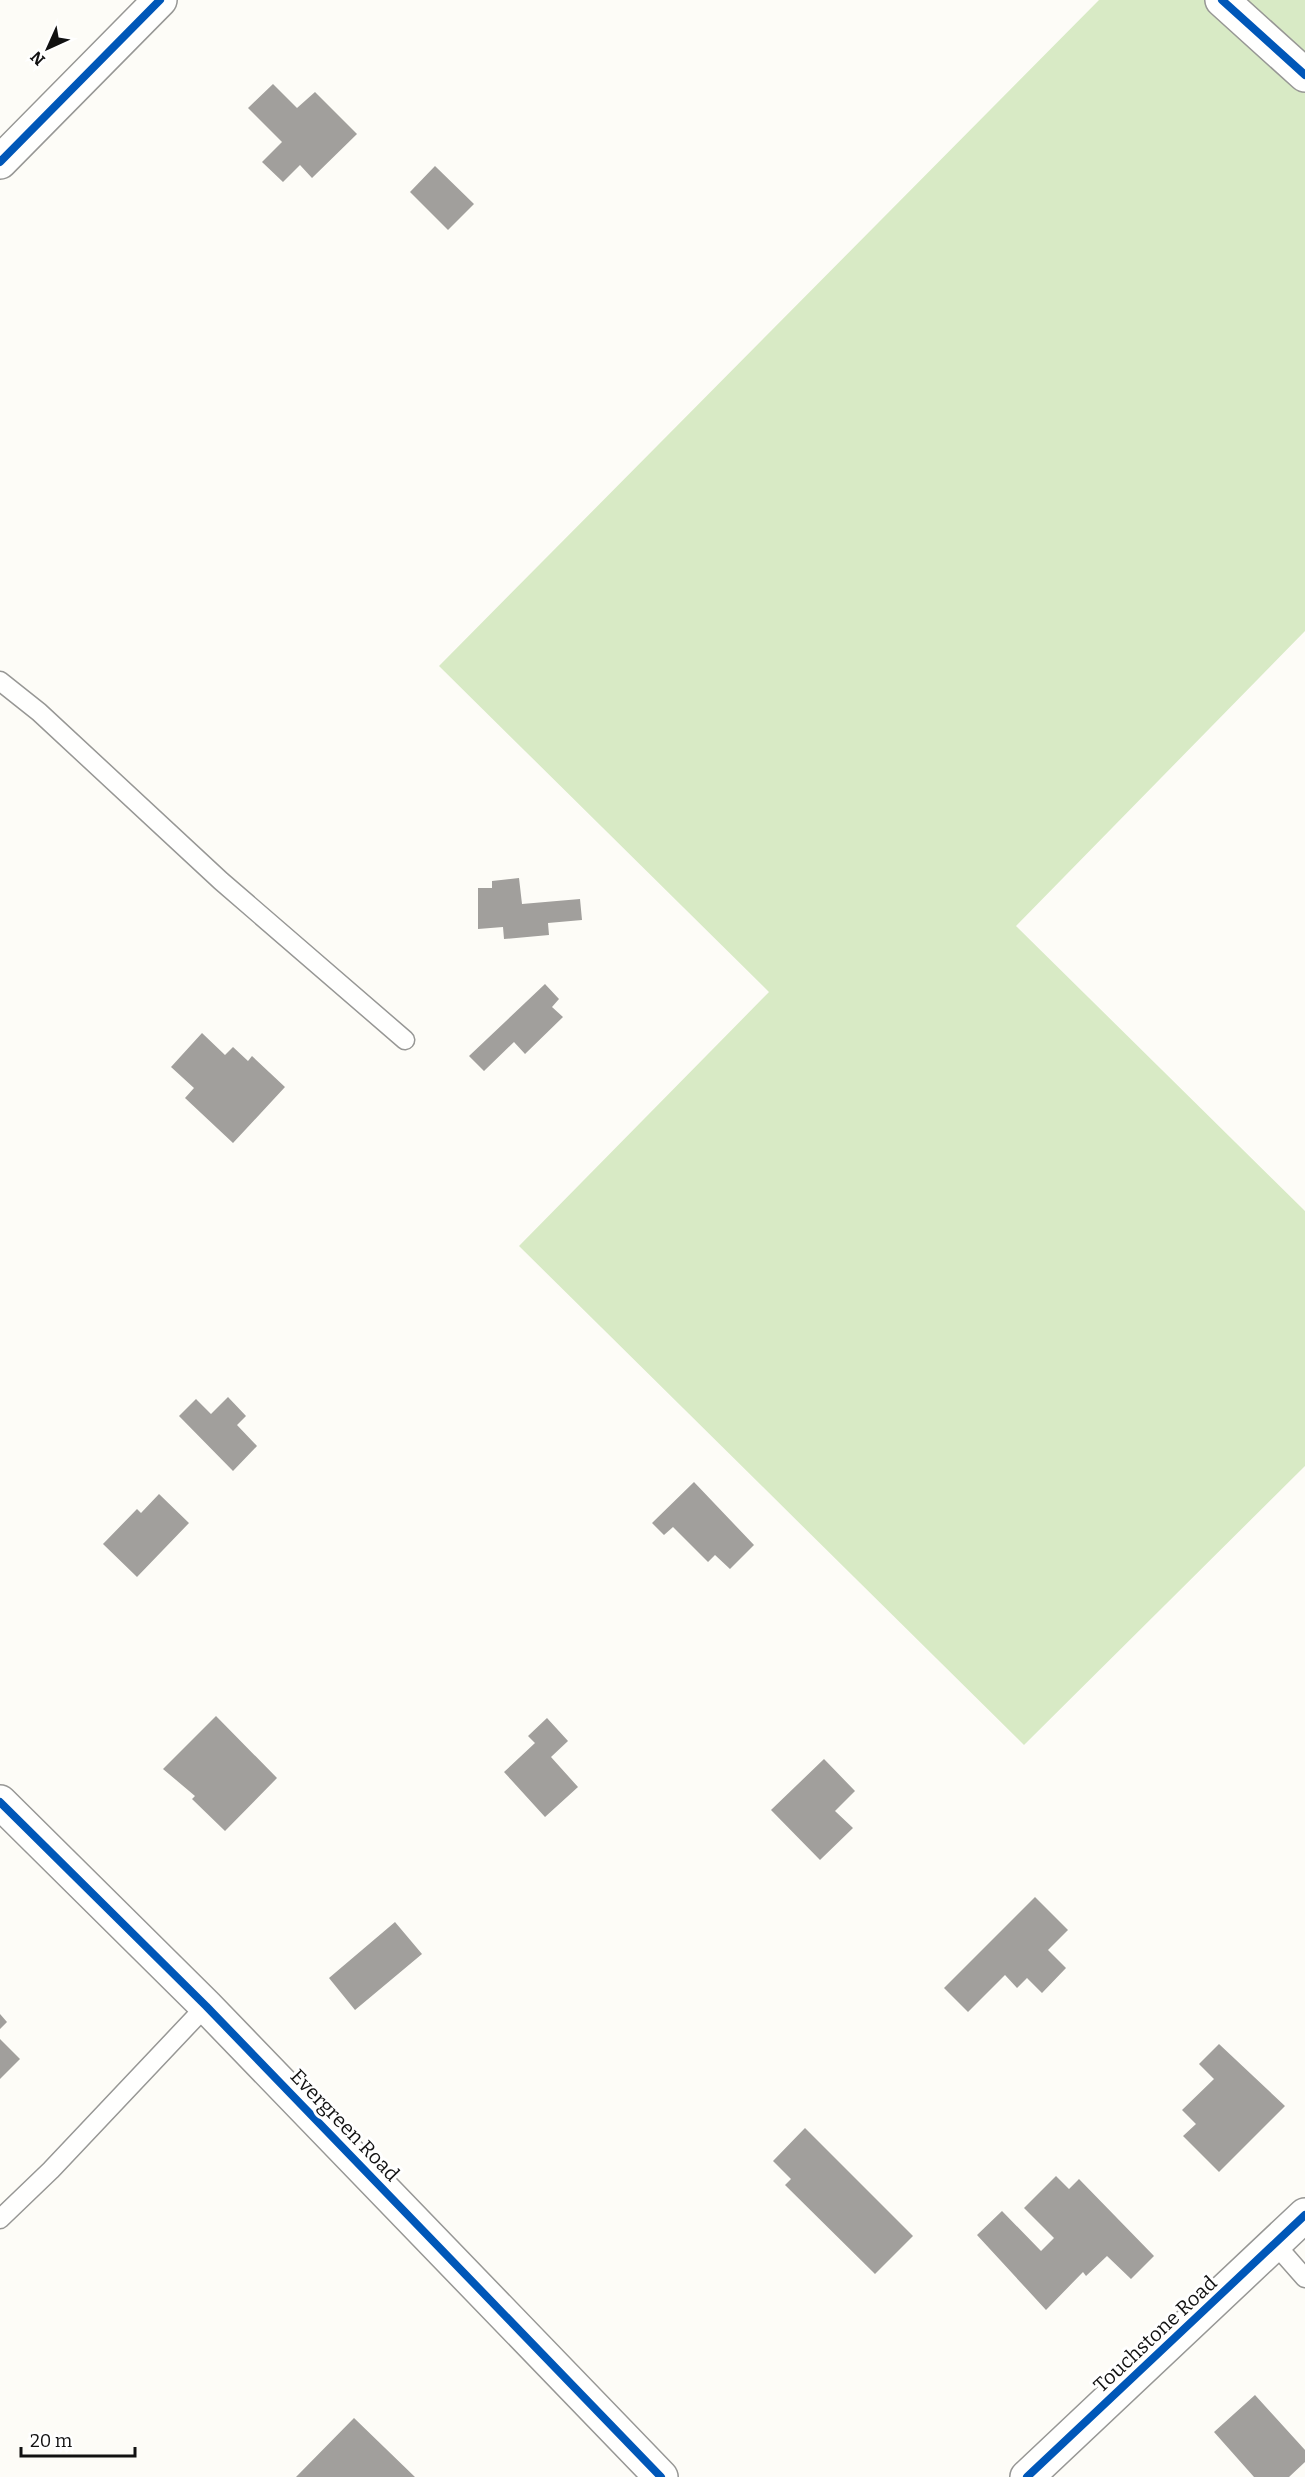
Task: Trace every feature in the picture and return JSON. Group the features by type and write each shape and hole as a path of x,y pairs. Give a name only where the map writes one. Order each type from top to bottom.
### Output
{"street":[{"path":"0,162 160,0"},
{"path":"1222,0 1305,75"},
{"name":"Evergreen Road","path":"0,1802 206,2006 661,2477"},
{"name":"Touchstone Road","path":"1027,2477 1305,2215"}],"lane":[{"path":"0,681 39,712 221,881 405,1040"},
{"path":"0,2219 51,2170 206,2006"},
{"path":"1275,2244 1305,2278"}],"green space":[{"path":"1099,0 1305,0 1305,631 1016,926 1305,1211 1305,1466 1024,1745 519,1246 769,992 439,666"}],"building":[{"path":"273,84 297,108 315,92 357,134 312,178 300,165 283,182 262,162 282,142 248,108"},
{"path":"435,166 474,204 448,230 410,192"},
{"path":"519,878 522,904 580,899 582,920 548,923 549,935 504,939 503,927 478,929 478,888 492,888 492,881"},
{"path":"545,984 559,999 552,1007 563,1017 525,1054 514,1042 484,1071 469,1056"},
{"path":"202,1033 225,1055 233,1047 248,1061 252,1056 285,1087 233,1143 185,1098 194,1088 171,1067"},
{"path":"228,1397 246,1416 237,1425 257,1446 233,1471 179,1416 196,1399 211,1414"},
{"path":"694,1482 754,1545 730,1569 715,1555 708,1562 673,1527 664,1535 652,1523"},
{"path":"159,1494 189,1523 137,1577 103,1544 137,1509 141,1513"},
{"path":"216,1716 277,1778 225,1831 192,1799 195,1796 163,1769"},
{"path":"547,1718 568,1741 551,1757 578,1787 545,1817 504,1772 535,1743 528,1736"},
{"path":"824,1759 855,1791 835,1811 853,1828 820,1860 771,1810"},
{"path":"1035,1897 1068,1930 1048,1950 1066,1968 1042,1993 1027,1978 1017,1988 1005,1975 968,2012 944,1988"},
{"path":"395,1922 422,1954 355,2010 329,1978"},
{"path":"0,2014 7,2022 0,2029"},
{"path":"0,2039 20,2059 0,2079"},
{"path":"1219,2044 1285,2106 1219,2172 1183,2136 1196,2124 1182,2110 1214,2079 1199,2064"},
{"path":"805,2128 913,2236 875,2274 785,2185 791,2179 773,2161"},
{"path":"1056,2176 1069,2189 1079,2179 1154,2256 1131,2279 1107,2256 1086,2276 1083,2272 1046,2310 977,2235 1002,2211 1041,2251 1054,2238 1024,2208"},
{"path":"1255,2395 1305,2450 1305,2462 1289,2477 1254,2477 1214,2432"},
{"path":"354,2418 415,2477 296,2477"}],"cycle path":[{"path":"0,162 160,0"},
{"path":"1222,0 1305,75"},
{"path":"0,1802 206,2006 661,2477"},
{"path":"1027,2477 1305,2215"}]}
